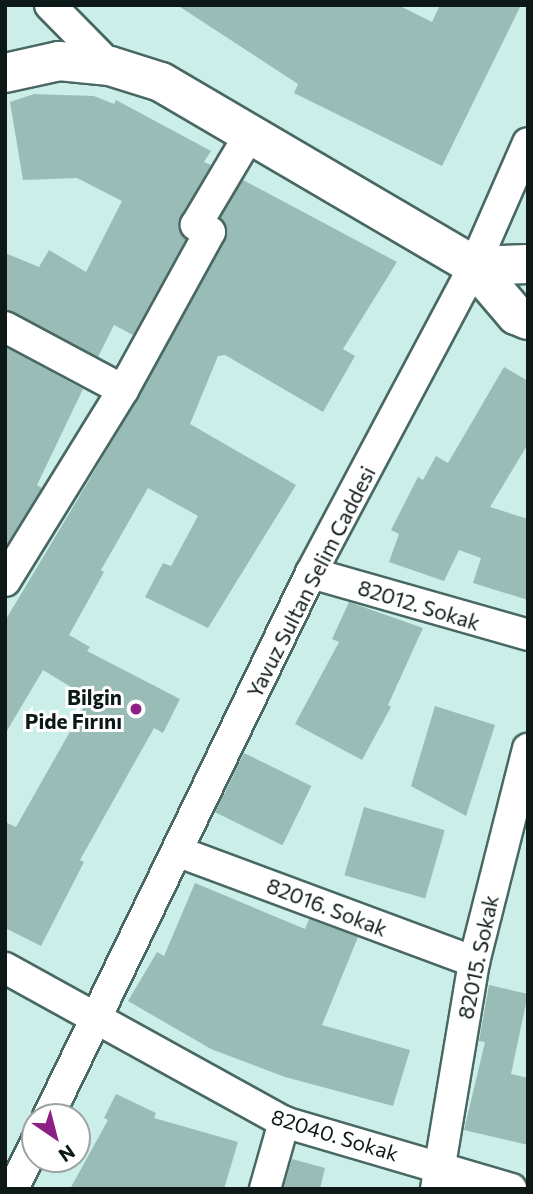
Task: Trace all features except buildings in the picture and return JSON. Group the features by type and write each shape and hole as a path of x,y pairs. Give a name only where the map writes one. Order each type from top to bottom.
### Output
{"main road":[{"path":"5,72 59,61 110,66 161,82 474,266 516,315 528,320"},
{"path":"474,266 528,264"}],"street":[{"path":"50,5 110,66"},
{"path":"5,581 123,390 210,232 196,225 250,134"},
{"name":"Yavuz Sultan Selim Caddesi","path":"55,1103 179,852 311,573 474,266 528,144"},
{"path":"5,327 123,390"},
{"name":"82012. Sokak","path":"311,573 528,635"},
{"name":"82015. Sokak","path":"438,1178 474,962 528,749"},
{"name":"82016. Sokak","path":"179,852 474,962"},
{"name":"82040. Sokak","path":"5,968 94,1021 284,1122 438,1178 511,1189"},
{"path":"265,1189 284,1122"},
{"path":"13,1189 21,1173"}],"place":[{"name":"Bilgin Pide Fırını","path":"136,709"}]}
